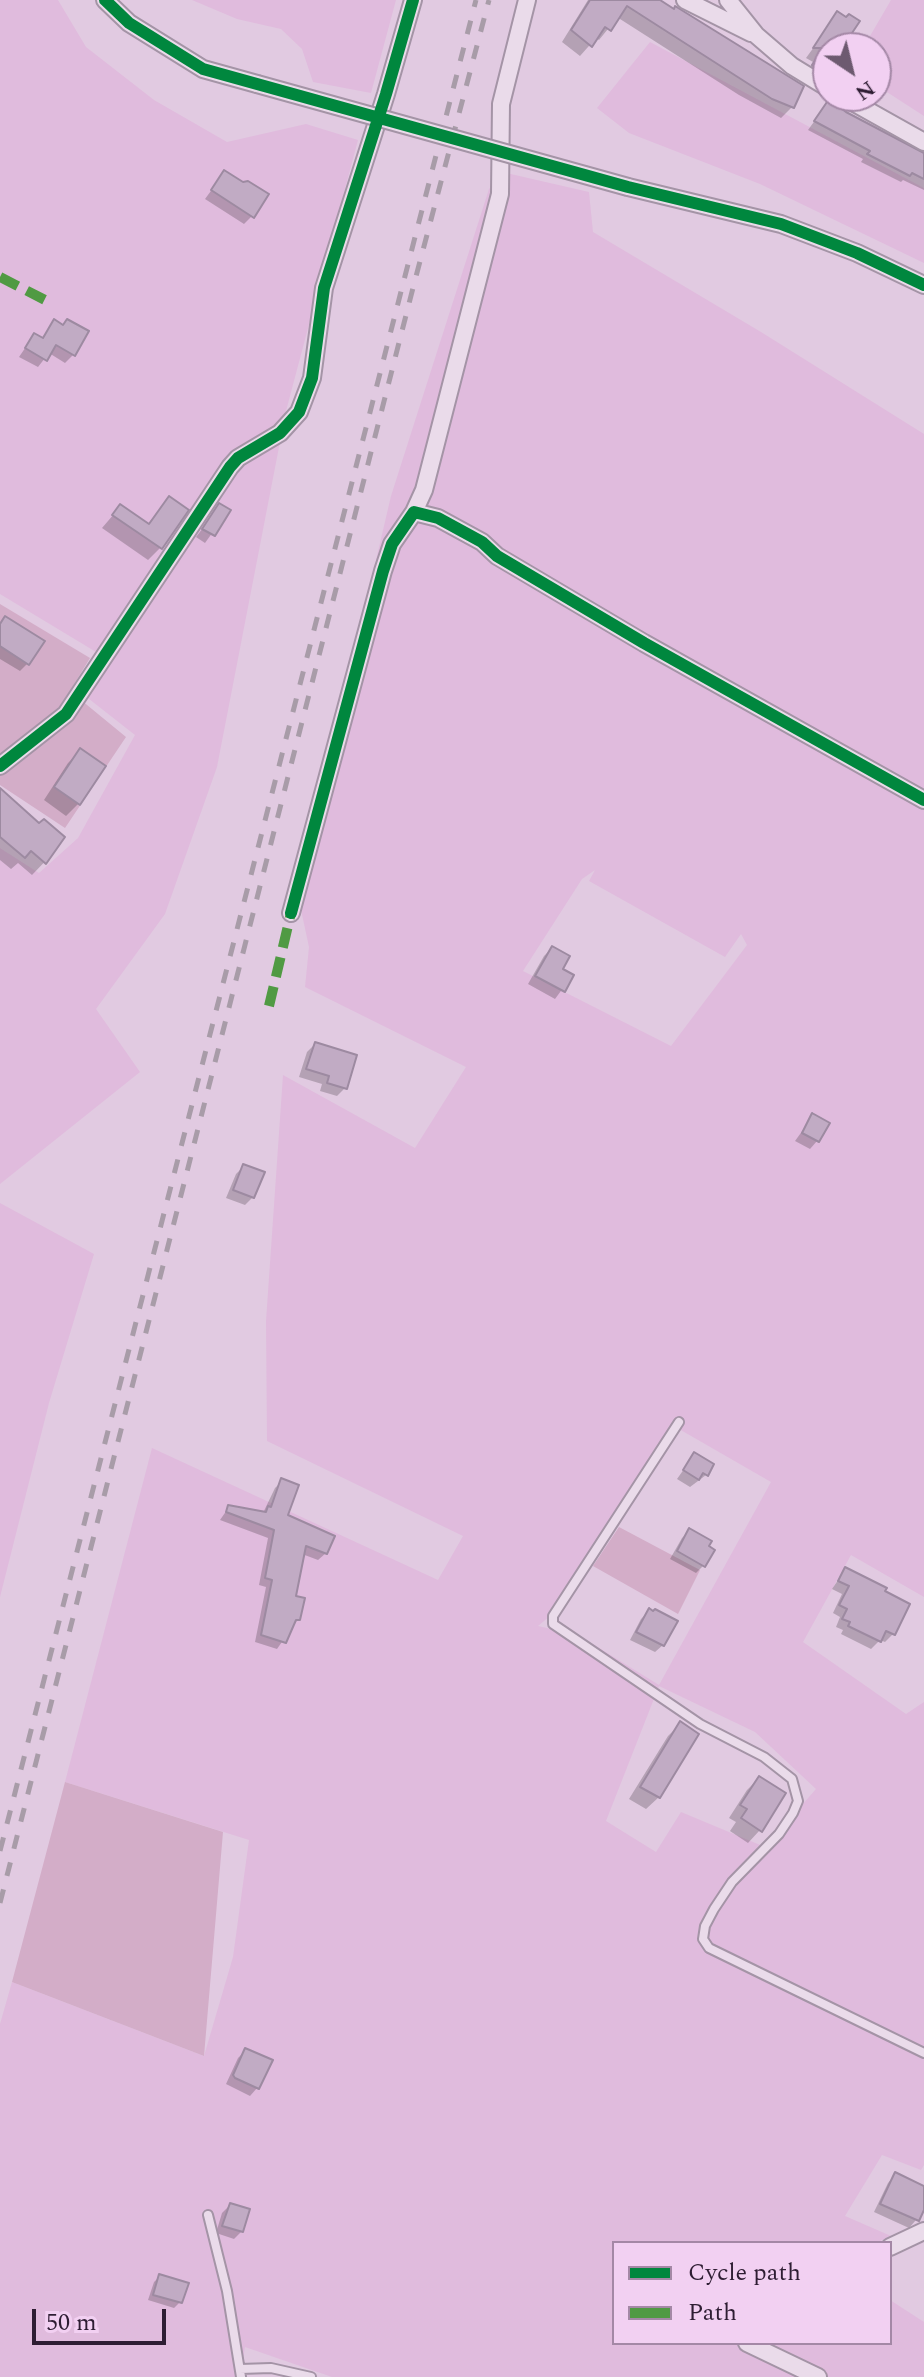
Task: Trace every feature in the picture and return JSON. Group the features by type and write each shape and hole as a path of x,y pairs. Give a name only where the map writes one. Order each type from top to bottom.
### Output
{"street":[{"path":"105,0 129,23 203,69 628,187 781,224 857,253 924,285"},
{"path":"0,766 66,714 230,467 238,458 280,433 299,412 312,378 324,288 413,0"},
{"path":"291,913 383,571 392,544 414,512 424,490 500,194 501,104 527,0"},
{"path":"685,0 756,35"},
{"path":"728,0 756,35 792,66 812,78"},
{"path":"871,112 924,142"},
{"path":"414,512 438,518 482,542 497,556 644,643 924,800"},
{"path":"892,2246 924,2231"},
{"path":"751,2345 818,2377"}],"lane":[{"path":"679,1422 553,1616 553,1624 700,1724 764,1757 792,1779 798,1801 793,1813 779,1834 732,1882 714,1909 705,1926 703,1939 709,1948 924,2053"},
{"path":"208,2215 227,2291 240,2373 271,2368 311,2377"}],"shaded area":[{"path":"0,0 58,0 86,47 154,100 227,142 306,124 358,140 286,411 217,767 165,914 96,1009 140,1072 0,1184 0,848 39,873 78,838 135,735 84,695 101,655 0,594"},
{"path":"192,0 396,0 371,93 313,82 302,49 281,29 237,19"},
{"path":"891,0 924,0 924,116 892,95 892,32 872,32"},
{"path":"650,42 924,188 924,263 760,184 629,133 597,108"},
{"path":"502,172 589,192 593,232 924,434 924,1597 851,1555 803,1642 906,1714 924,1702 924,2165 921,2170 882,2155 845,2216 891,2236 880,2241 612,2241 612,2345 892,2345 892,2301 924,2322 924,2377 332,2377 245,2347 240,2377 0,2377 0,2024 12,1982 204,2056 233,1957 249,1840 65,1782 152,1448 438,1580 463,1536 267,1441 266,1321 283,1075 415,1148 466,1067 305,987 309,947 300,905 308,850 391,496 489,189","holes":["595,870 589,881 725,957 741,934 747,945 671,1046 523,971 582,879","672,1425 771,1482 659,1685 578,1635 538,1626 569,1600","659,1686 755,1732 816,1789 765,1847 681,1812 656,1852 606,1821"]},
{"path":"0,604 90,658 70,691 126,737 65,828 0,785"},
{"path":"0,1203 94,1254 49,1403 0,1597"},
{"path":"619,1527 700,1570 678,1614 593,1566"},
{"path":"65,1782 223,1832 204,2056 12,1982"}],"building":[{"path":"590,0 660,0 674,9 675,6 804,86 794,108 772,99 627,6 611,31 605,27 592,47 571,30"},
{"path":"837,11 860,21 853,32 823,32"},
{"path":"820,112 846,112 924,153 924,179 912,173 910,176 867,154 870,151 814,121"},
{"path":"224,170 269,194 254,218 211,190"},
{"path":"54,319 63,325 67,319 89,331 75,356 56,345 47,361 25,348 34,333 43,338"},
{"path":"169,496 189,510 162,549 112,515 120,504 149,524"},
{"path":"219,503 231,510 215,536 202,529"},
{"path":"5,616 45,641 29,665 0,646 0,624"},
{"path":"80,748 106,766 80,805 54,787"},
{"path":"0,788 39,823 44,819 65,837 46,864 31,851 25,858 0,837"},
{"path":"552,946 570,956 563,969 574,975 565,992 535,976"},
{"path":"315,1042 357,1055 347,1089 327,1083 329,1076 306,1069"},
{"path":"812,1113 830,1123 819,1142 802,1133"},
{"path":"243,1164 265,1172 254,1198 233,1190"},
{"path":"694,1452 714,1464 708,1476 703,1473 699,1480 683,1470"},
{"path":"281,1478 299,1485 288,1515 335,1536 327,1554 306,1546 296,1596 305,1598 300,1620 296,1620 286,1643 261,1635 272,1580 265,1578 274,1530 226,1512 228,1505 266,1512 268,1506 271,1507"},
{"path":"689,1528 712,1541 709,1546 715,1550 705,1567 677,1551"},
{"path":"845,1567 887,1588 885,1591 910,1604 895,1635 886,1631 881,1642 848,1626 850,1622 842,1619 847,1609 839,1605 849,1586 838,1581"},
{"path":"649,1608 678,1621 664,1646 636,1632"},
{"path":"680,1721 699,1734 660,1798 640,1787"},
{"path":"759,1776 786,1793 762,1832 741,1818 747,1809 740,1805"},
{"path":"245,2048 273,2060 259,2089 233,2075"},
{"path":"895,2172 924,2186 924,2210 919,2221 880,2204"},
{"path":"230,2203 250,2209 243,2232 222,2226"},
{"path":"159,2274 189,2283 182,2303 153,2295"}],"railway":[{"path":"0,1851 476,0"},
{"path":"0,1903 489,0"}],"marked path":[{"path":"0,277 51,303"},
{"path":"269,1006 291,913"}],"cycle path":[{"path":"105,0 129,23 203,69 628,187 781,224 857,253 924,285"},
{"path":"0,766 66,714 230,467 238,458 280,433 299,412 312,378 324,288 413,0"},
{"path":"291,913 383,571 392,544 414,512 438,518 482,542 497,556 644,643 924,800"}]}
